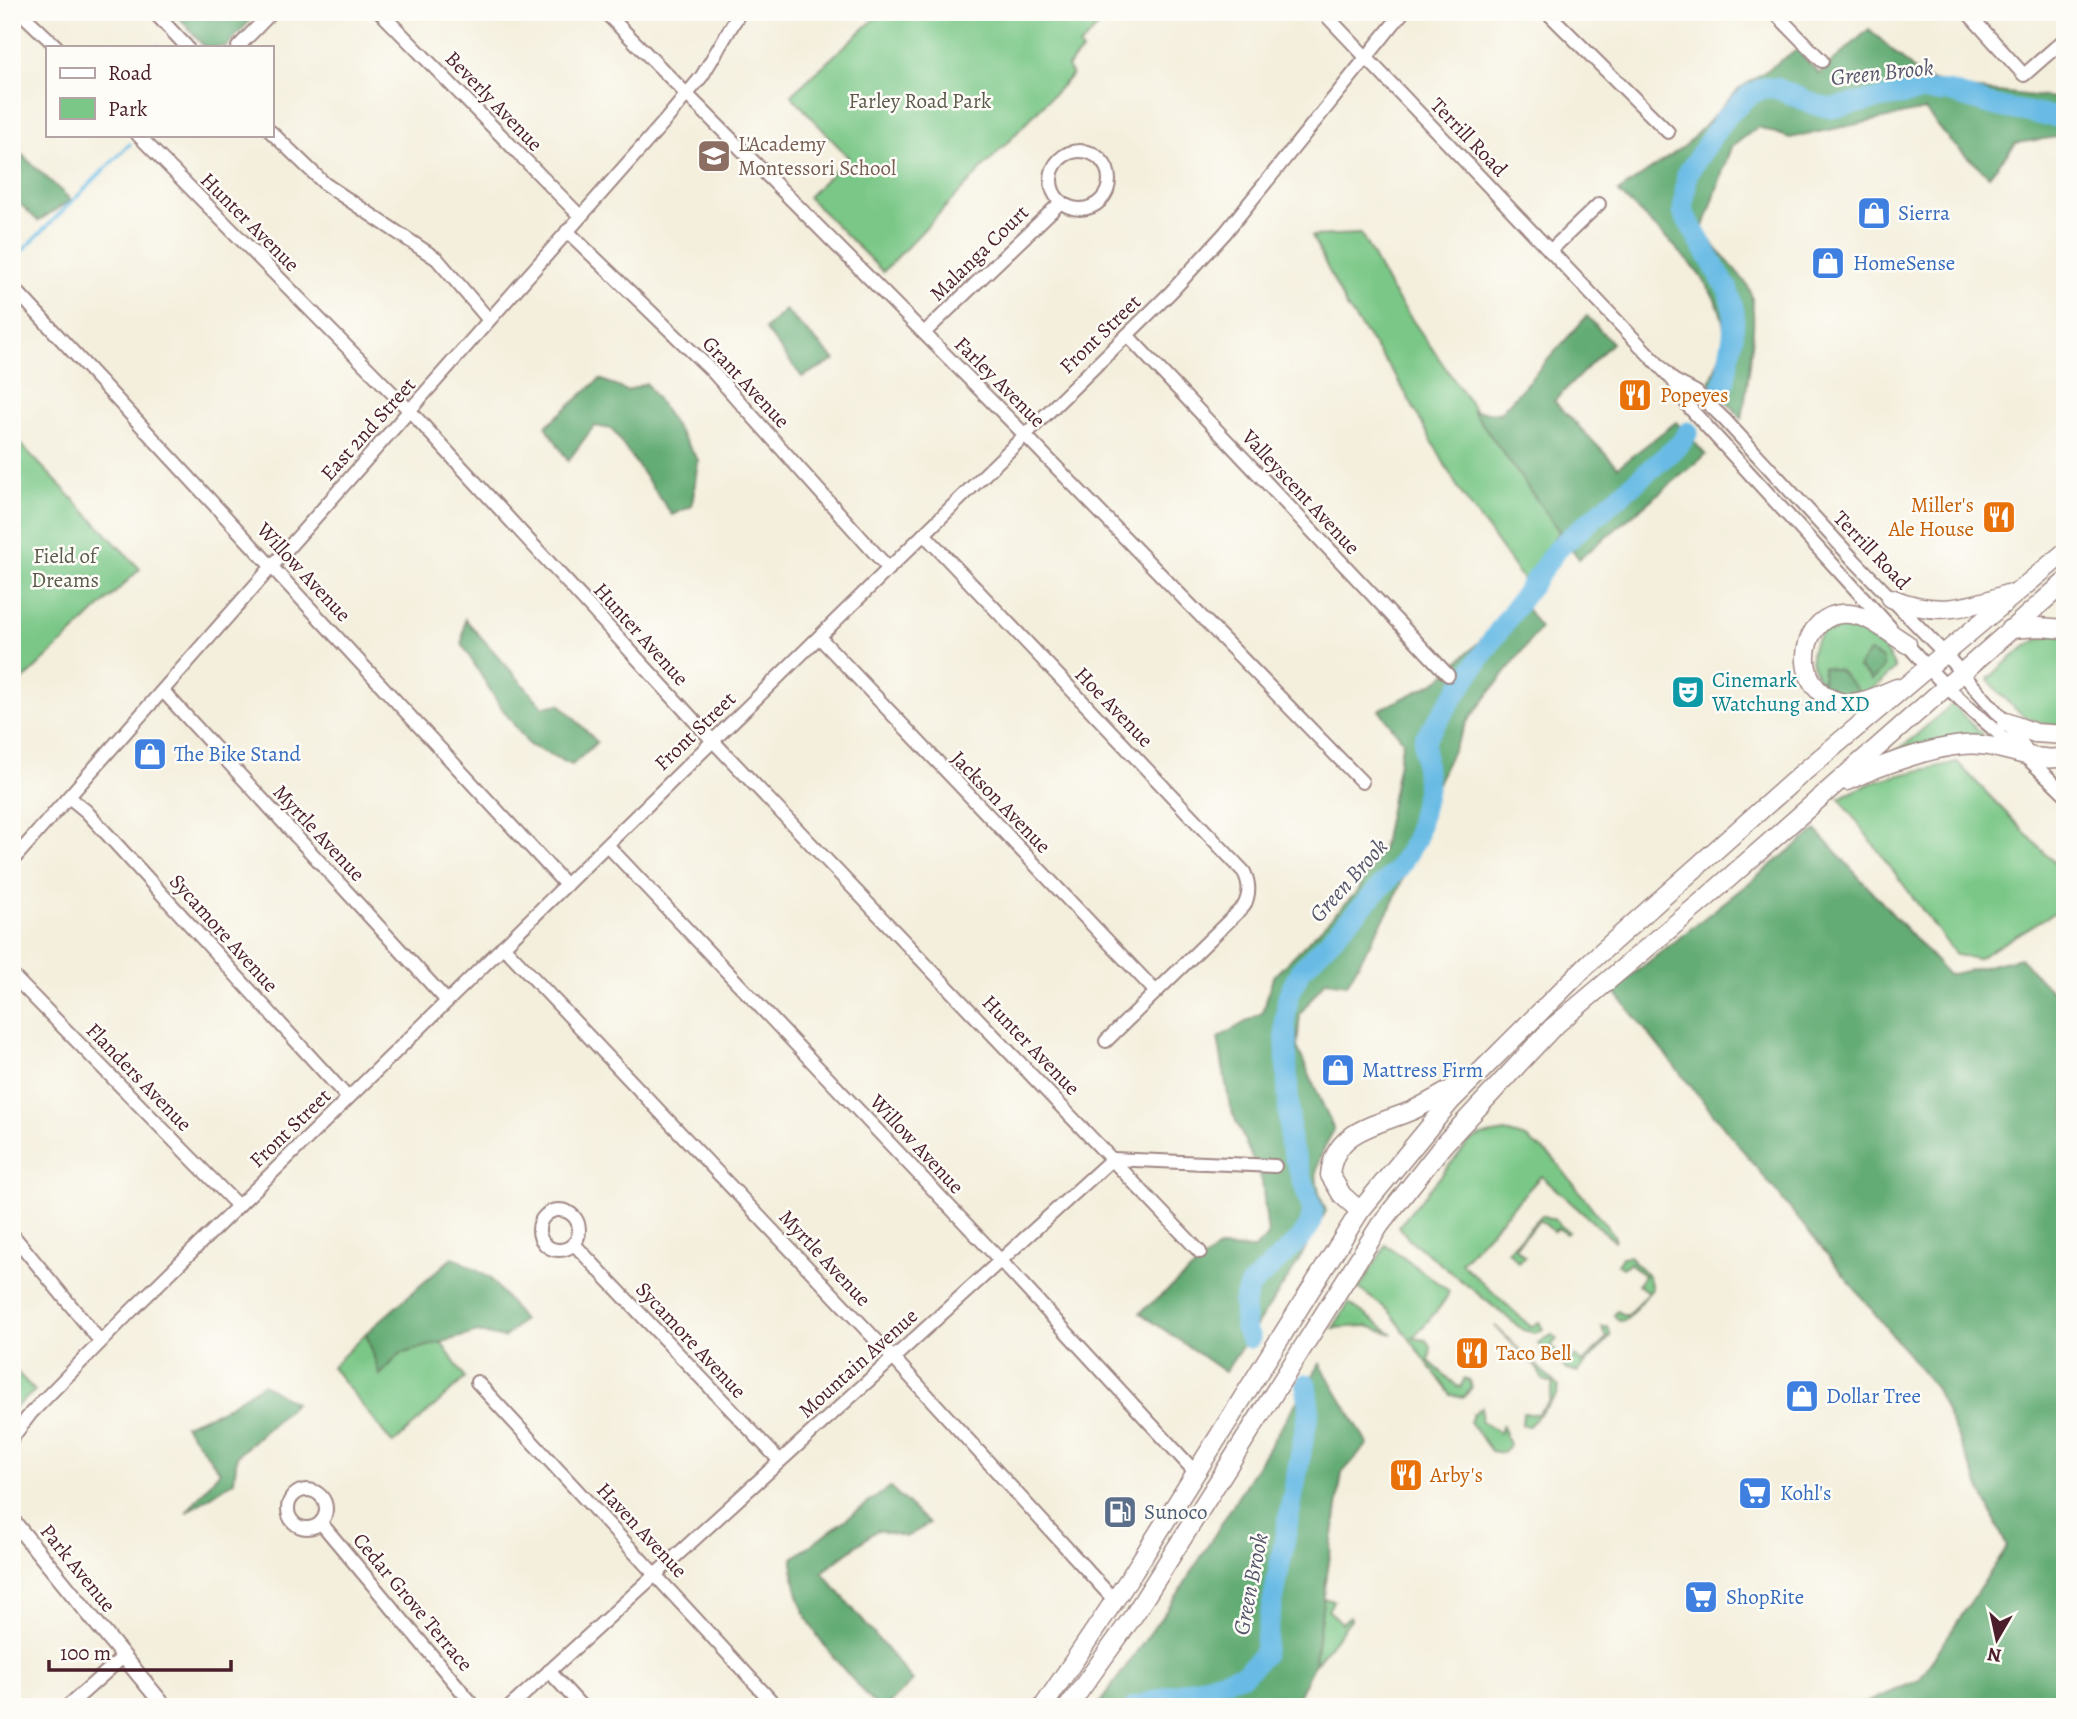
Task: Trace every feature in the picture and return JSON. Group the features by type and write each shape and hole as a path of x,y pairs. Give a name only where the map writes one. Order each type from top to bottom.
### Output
{"highway":[{"path":"1043,1707 1115,1601 1360,1211 1475,1077 1589,963 1907,684 2065,552"},
{"path":"1068,1707 1134,1615 1385,1218 1444,1144 1532,1049 2065,582"},
{"path":"1891,598 1915,607 1953,611 2020,589"},
{"path":"1907,645 1865,618 1845,613 1829,619 1814,631 1803,657 1810,679 1822,692 1840,702 1866,699 1907,684"},
{"path":"2011,629 2065,629"},
{"path":"2006,722 2035,733 2065,735"},
{"path":"1828,790 1888,764 1966,744 1996,747 2031,759 2065,757"},
{"path":"1360,1211 1342,1195 1330,1175 1332,1160 1342,1143 1357,1131 1411,1111 1475,1077"}],"main road":[{"name":"Park Avenue","path":"12,1520 165,1707"}],"street":[{"path":"20,12 56,46"},
{"path":"154,12 186,46"},
{"path":"239,46 272,12"},
{"name":"Beverly Avenue","path":"380,12 580,216"},
{"name":"Farley Avenue","path":"605,12 1025,435 1362,782"},
{"name":"East 2nd Street","path":"12,861 687,94 723,45 740,12"},
{"name":"Terrill Road","path":"1323,12 1673,380 1688,406 1788,519 1927,668 2010,746 2031,759"},
{"name":"Front Street","path":"12,1438 31,1413 100,1341 889,569 1213,247 1403,12"},
{"path":"1546,12 1668,132"},
{"path":"1774,12 1822,61"},
{"path":"1967,12 2024,75 2065,39"},
{"path":"273,134 324,184 437,259 489,320"},
{"name":"Hunter Avenue","path":"145,137 410,411 713,741 1200,1252"},
{"name":"Malanga Court","path":"1079,151 1096,156 1103,162 1109,179 1104,196 1085,209 1076,209 1061,202 1051,185 1056,164 1062,158 1079,151"},
{"name":"Malanga Court","path":"924,333 1061,202"},
{"path":"1550,251 1599,204"},
{"name":"Grant Avenue","path":"568,231 712,371 889,569"},
{"name":"Willow Avenue","path":"12,286 566,885"},
{"name":"Valleyscent Avenue","path":"1126,335 1448,676"},
{"name":"Terrill Road","path":"1673,380 1696,392 1725,420 1944,653 2006,722 2031,759 2065,794"},
{"name":"Hoe Avenue","path":"923,534 1244,872 1250,889 1248,898 1237,913 1156,992"},
{"name":"Jackson Avenue","path":"819,637 1156,992"},
{"name":"Myrtle Avenue","path":"163,691 447,1001"},
{"name":"Sycamore Avenue","path":"69,797 86,811 348,1098"},
{"name":"Willow Avenue","path":"607,845 1000,1260 1196,1473"},
{"name":"Myrtle Avenue","path":"503,946 893,1358 1115,1601"},
{"name":"Flanders Avenue","path":"12,975 238,1206"},
{"path":"1106,1041 1156,992"},
{"path":"1112,1159 1275,1166"},
{"name":"Mountain Avenue","path":"510,1707 1112,1159"},
{"path":"12,1234 100,1341"},
{"name":"Sycamore Avenue","path":"574,1244 780,1461"},
{"name":"Haven Avenue","path":"477,1382 777,1707"},
{"name":"Front Street","path":"12,1424 31,1413"},
{"name":"Cedar Grove Terrace","path":"321,1523 475,1707"},
{"path":"67,1707 124,1656"},
{"path":"549,1671 582,1707"}],"green space":[{"path":"175,12 256,12 227,46 203,46"},
{"name":"Farley Road Park","path":"882,12 1101,12 1107,17 1079,47 1082,51 1067,67 1072,75 883,272 808,197 848,157 791,95"},
{"path":"1869,29 1923,78 1958,88 2065,99 2065,136 2016,143 1989,176 1951,142 1925,110 1790,138 1758,127 1731,147 1703,230 1742,278 1751,296 1752,350 1742,419 1710,383 1724,336 1722,317 1714,297 1685,257 1618,192 1686,145 1739,89 1797,50 1819,74"},
{"path":"12,146 71,200 38,221 12,196"},
{"path":"1361,234 1390,288 1559,531 1524,581 1459,490 1397,378 1346,306 1312,236"},
{"path":"785,310 835,360 802,377 765,329"},
{"path":"1587,316 1612,343 1554,401 1618,467 1676,422 1706,455 1579,559 1473,411 1500,413"},
{"path":"600,379 627,391 646,383 698,460 692,506 672,515 612,429 594,426 568,461 546,426"},
{"name":"Field of Dreams","path":"12,435 140,569 12,691"},
{"path":"1517,595 1540,628 1467,722 1437,783 1429,821 1390,908 1347,984 1325,981 1300,1014 1297,1047 1334,1130 1322,1152 1316,1178 1326,1211 1294,1269 1225,1372 1140,1313 1218,1248 1254,1249 1268,1236 1262,1181 1230,1107 1218,1038 1263,1012 1273,977 1357,892 1382,850 1403,741 1379,710 1438,681 1480,641"},
{"path":"465,619 543,707 560,704 597,742 572,765 529,745 498,703 462,644"},
{"path":"1848,622 1882,648 1895,669 1875,687 1861,695 1846,694 1821,685 1811,661 1814,644 1822,633"},
{"path":"2056,633 2065,637 2065,725 2040,723 2030,719 2012,706 1988,679 2028,646"},
{"path":"1869,652 1883,659 1883,668 1872,680 1858,667"},
{"path":"1823,667 1839,670 1860,693 1841,694 1822,683"},
{"path":"1952,704 1986,738 1893,755"},
{"path":"1957,762 2065,874 2065,906 1977,959 1956,955 1839,798 1878,780"},
{"path":"1816,830 1948,975 2020,958 2065,1005 2065,1707 1857,1707 1919,1680 2007,1547 1936,1389 1613,990"},
{"path":"1506,1132 1526,1138 1553,1158 1615,1237 1614,1241 1541,1176 1461,1263 1531,1327 1539,1322 1543,1329 1535,1333 1523,1330 1408,1238 1399,1226 1469,1142 1481,1136"},
{"path":"1542,1215 1555,1220 1568,1232 1566,1234 1558,1228 1554,1232 1540,1220 1515,1247 1525,1257 1518,1262 1508,1251"},
{"path":"1386,1245 1449,1291 1445,1301 1413,1338 1426,1340 1431,1348 1429,1361 1457,1386 1462,1387 1464,1379 1470,1381 1472,1388 1464,1397 1451,1395 1389,1311 1359,1289"},
{"path":"1629,1256 1649,1277 1652,1289 1626,1320 1619,1321 1614,1315 1617,1311 1627,1316 1648,1293 1638,1284 1644,1276 1630,1263 1622,1268 1617,1264 1622,1257"},
{"path":"453,1257 490,1278 523,1320 504,1338 478,1332 400,1354 380,1375 366,1333"},
{"path":"1349,1303 1393,1334 1367,1326 1333,1328"},
{"path":"1495,1326 1559,1387 1557,1395 1529,1426 1522,1425 1523,1413 1537,1414 1549,1402 1553,1384 1543,1380 1536,1367"},
{"path":"1602,1327 1608,1327 1611,1336 1578,1372 1567,1370 1538,1343 1552,1335 1557,1339 1551,1346 1569,1362 1575,1356 1583,1363 1607,1338"},
{"path":"366,1333 380,1375 400,1354 441,1342 465,1378 393,1444 332,1367"},
{"path":"1320,1364 1368,1444 1342,1473 1314,1664 1293,1707 1097,1707 1178,1594"},
{"path":"12,1367 35,1391 12,1410"},
{"path":"263,1384 295,1403 237,1456 234,1481 186,1513 220,1471 184,1425 220,1411"},
{"path":"1482,1407 1481,1421 1499,1433 1502,1426 1509,1445 1504,1453 1491,1451 1470,1422 1473,1414"},
{"path":"890,1487 929,1524 906,1537 877,1530 822,1572 913,1681 886,1707 877,1707 833,1657 809,1621 794,1580 793,1558"},
{"path":"1323,1599 1334,1600 1328,1610 1342,1623 1350,1616 1351,1619 1315,1664"}],"waterway":[{"name":"Green Brook","path":"1717,394 1724,384 1733,336 1734,312 1728,290 1683,212 1687,174 1724,119 1748,96 1763,88 1776,88 1816,105 1832,108 1921,91 1948,92 1999,107 2065,119"},
{"path":"13,260 130,144"},
{"name":"Green Brook","path":"1250,1338 1245,1328 1244,1303 1249,1287 1302,1237 1310,1225 1313,1211 1290,1143 1285,1020 1288,996 1300,971 1398,869 1416,839 1427,789 1424,740 1557,549 1680,444 1688,432"},
{"name":"Green Brook","path":"1135,1707 1244,1674 1263,1655 1309,1409 1306,1384"}],"place":[{"name":"L'Academy Montessori School","path":"714,156"},
{"name":"Sierra","path":"1874,213"},
{"name":"HomeSense","path":"1828,263"},
{"name":"Popeyes","path":"1635,395"},
{"name":"Miller's Ale House","path":"1999,517"},
{"name":"Cinemark Watchung and XD","path":"1688,692"},
{"name":"The Bike Stand","path":"150,754"},
{"name":"Mattress Firm","path":"1338,1070"},
{"name":"Taco Bell","path":"1472,1353"},
{"name":"Dollar Tree","path":"1802,1396"},
{"name":"Arby's","path":"1406,1475"},
{"name":"Kohl's","path":"1755,1493"},
{"name":"Sunoco","path":"1120,1512"},
{"name":"ShopRite","path":"1701,1597"}]}
